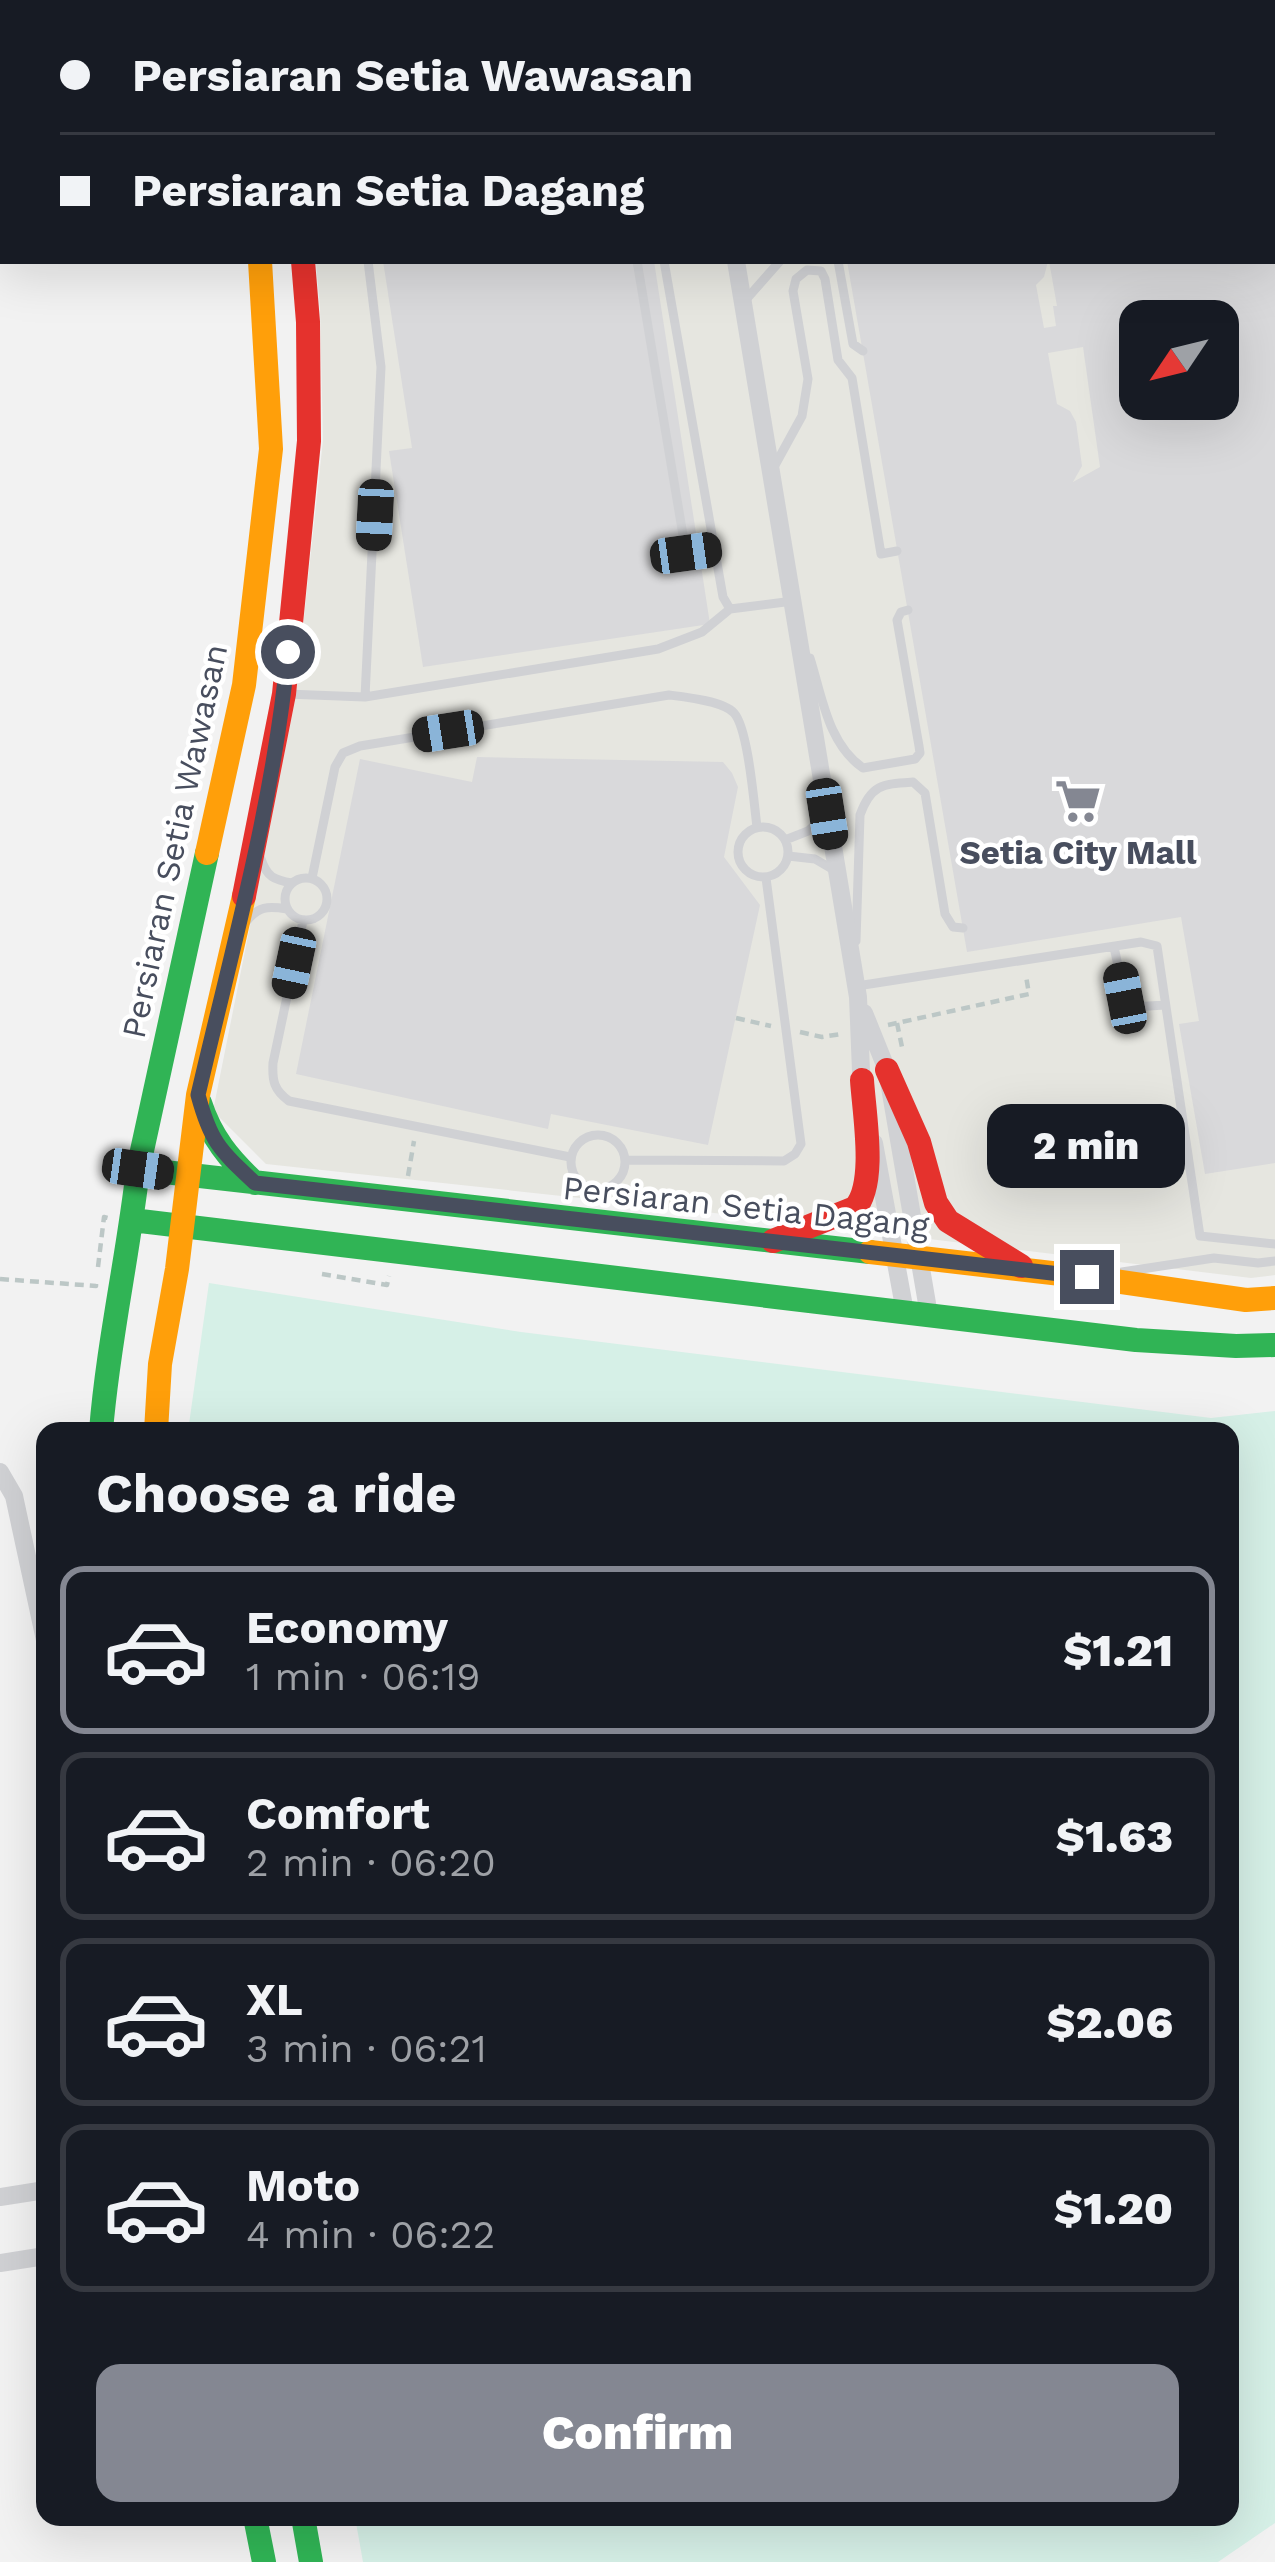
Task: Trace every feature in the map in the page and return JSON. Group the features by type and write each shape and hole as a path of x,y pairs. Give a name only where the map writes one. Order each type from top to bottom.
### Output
{"street":[{"name":"Persiaran Setia Wawasan","path":"102,1422 138,1169 244,685 271,449 260,264"},
{"path":"157,1422 160,1364 198,1095 258,836 284,694 309,441 303,264"},
{"path":"736,264 857,992 867,1181 864,1198 855,1208 771,1242"},
{"path":"857,992 896,1065 936,1203 948,1221 1028,1270"},
{"path":"896,1065 907,1258"},
{"path":"862,1080 917,1314"},
{"path":"198,1095 208,1132 255,1183"},
{"name":"Persiaran Setia Dagang","path":"138,1169 1028,1270 1246,1300 1275,1298"},
{"path":"132,1220 1136,1340 1275,1345"},
{"path":"177,1269 207,1244 242,1233"},
{"path":"0,1472 14,1496 36,1598"},
{"path":"0,2197 36,2191"},
{"path":"0,2263 36,2257"},
{"path":"257,2526 264,2562"},
{"path":"305,2526 311,2562"}],"lane":[{"path":"365,697 381,367 368,264"},
{"path":"638,264 686,553 714,549"},
{"path":"665,264 722,598 735,611 792,601 832,730 863,768 915,759 920,754 896,620 908,610"},
{"path":"743,303 776,264"},
{"path":"839,264 854,344 863,351"},
{"path":"771,472 802,416 808,380 793,291 796,279 807,270 821,271 838,361 852,378 881,554 897,551"},
{"path":"284,694 365,697 658,649 703,632 730,609"},
{"path":"312,878 335,767 343,753 360,746 669,695 727,707 737,715 757,827"},
{"path":"963,928 953,927 945,914 925,794 913,782 874,789 860,815 857,842 857,992 1114,946 1141,942 1157,946 1200,1236 1275,1244"},
{"path":"785,840 808,831 827,814"},
{"path":"757,827 773,829 785,840 788,856 781,870 766,878 749,874 737,852 742,836 757,827"},
{"path":"258,836 265,873 292,883"},
{"path":"788,856 815,859 837,872"},
{"path":"233,946 256,910 268,906 287,909 303,920 322,914 328,900 323,886 312,878 298,879 285,895 287,909"},
{"path":"625,1160 784,1161 801,1144 766,878"},
{"path":"303,920 273,1063 272,1079 278,1093 289,1101 570,1157"},
{"path":"1114,946 1125,998 1133,1007 1165,1005"},
{"path":"594,1134 618,1143 625,1160 620,1178 596,1189 573,1175 570,1157 578,1142 594,1134"},
{"path":"1087,1277 1214,1258 1275,1262"}],"path":[{"path":"878,1027 1029,994 1023,960"},
{"path":"736,1018 779,1028"},
{"path":"896,1065 897,1023"},
{"path":"800,1032 822,1037 841,1034"},
{"path":"0,1279 96,1286 104,1217 132,1220"},
{"path":"322,1274 387,1285"}],"shaded area":[{"path":"316,264 1275,264 1275,1275 1251,1278 266,1164 213,1111 295,701 323,440"}],"green space":[{"path":"209,1283 521,1332 1211,1418 1275,1411 1275,2523 1218,2562 363,2562 357,2526 1239,2526 1239,1422 189,1422"}],"building":[{"path":"383,264 654,264 710,624 423,667 389,451 412,448"},
{"name":"Setia City Mall","path":"848,264 1047,264 1036,285 1044,328 1056,326 1050,264 1275,264 1275,1163 1205,1174 1179,1024 1199,1021 1181,917 967,952","holes":["1083,347 1100,467 1073,482 1082,466 1076,422 1070,411 1057,404 1048,353"]},
{"path":"477,757 723,762 732,773 738,787 724,857 760,905 708,1145 551,1114 548,1129 296,1074 360,759 472,782"}],"traffic: fast":[{"path":"102,1422 138,1169 207,853"},
{"path":"200,1103 222,1147 255,1183"},
{"path":"138,1169 870,1252"},
{"path":"132,1220 1136,1340 1275,1345"},
{"path":"257,2526 264,2562"},
{"path":"305,2526 311,2562"}],"traffic: slow":[{"path":"207,853 244,685 271,449 260,264"},
{"path":"157,1422 160,1364 198,1095 244,896"},
{"path":"870,1252 1246,1300 1275,1298"}],"traffic: jam":[{"path":"244,896 284,694 309,441 303,264"},
{"path":"887,1070 919,1142 936,1203 948,1221 1021,1266"},
{"path":"773,1241 855,1208 862,1197 868,1147 862,1080"}],"place":[{"name":"Setia City Mall","path":"1078,801"}],"route":[{"path":"288,652 258,836 198,1095 208,1132 255,1183 1087,1277"}]}
